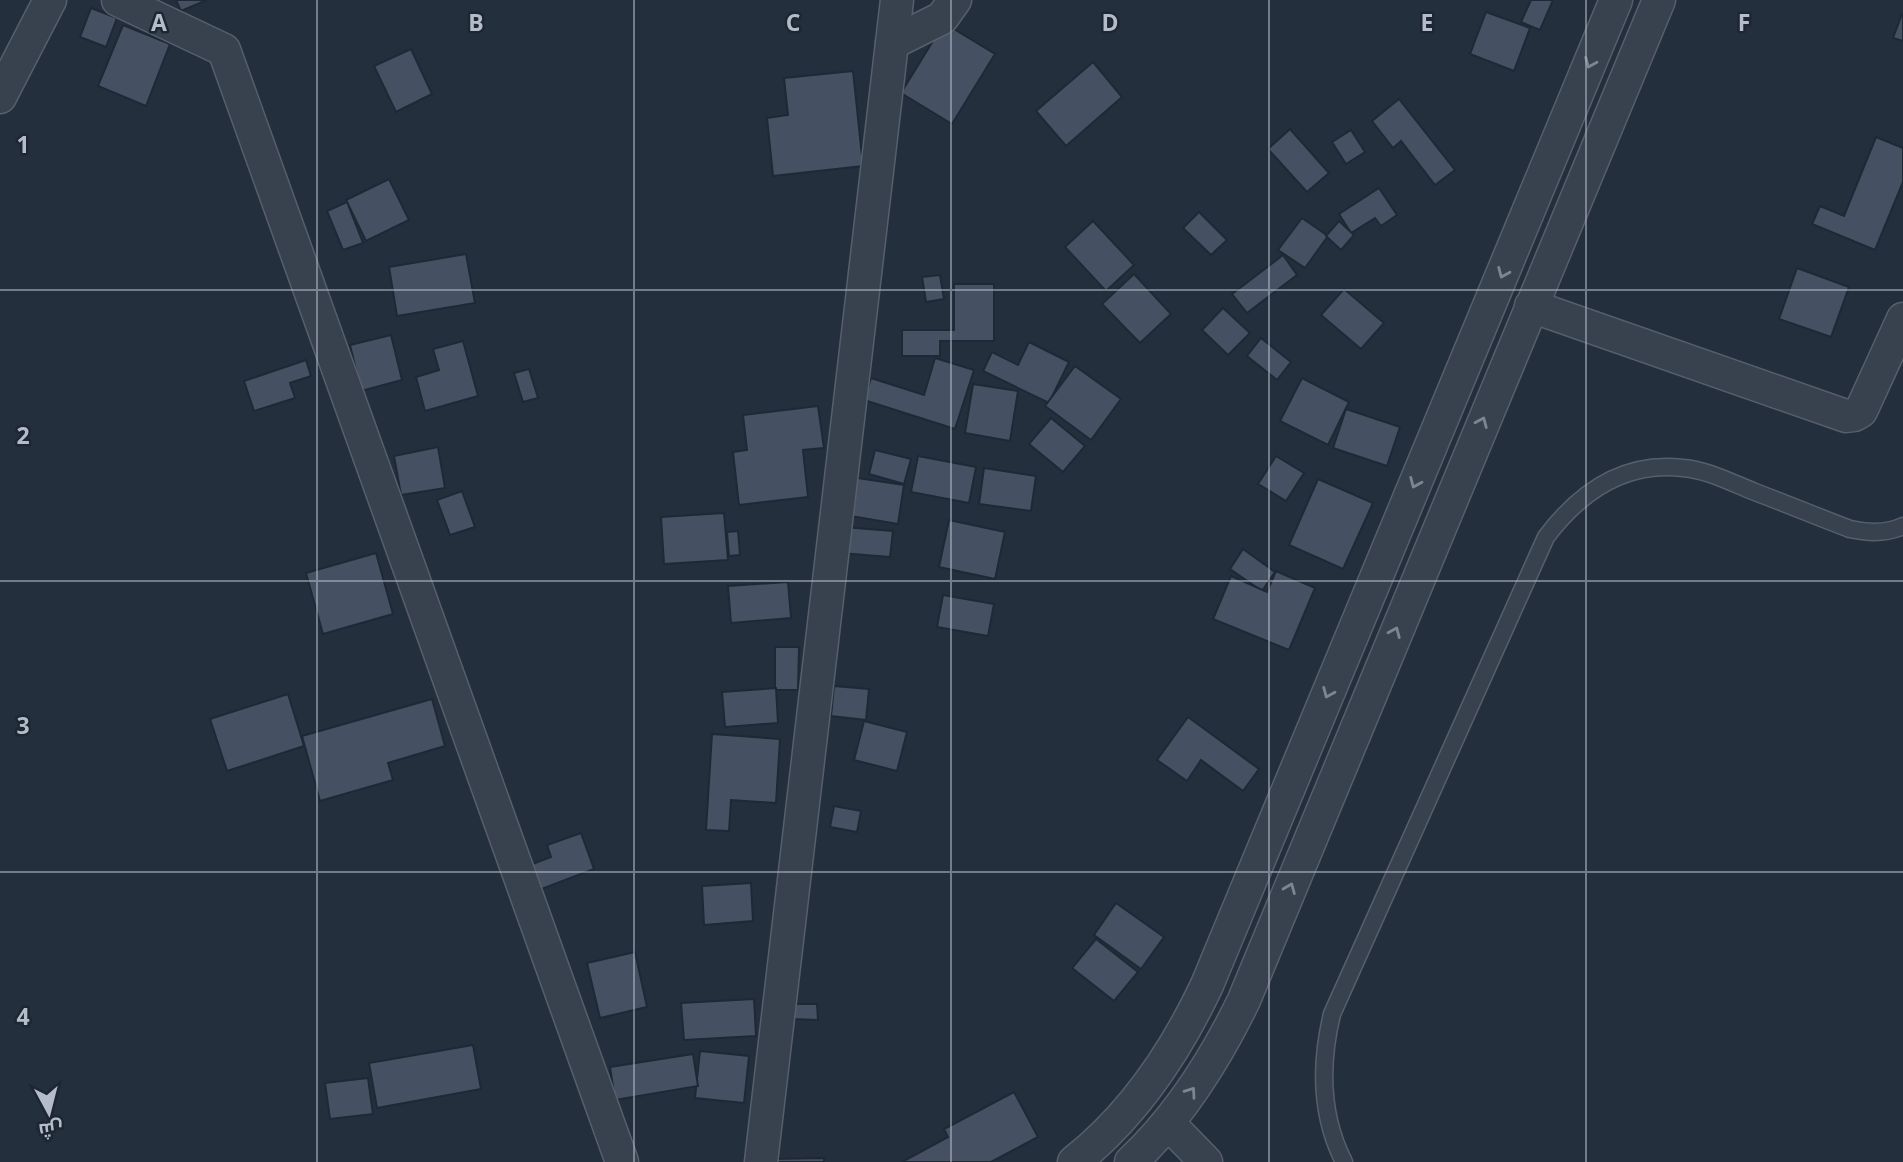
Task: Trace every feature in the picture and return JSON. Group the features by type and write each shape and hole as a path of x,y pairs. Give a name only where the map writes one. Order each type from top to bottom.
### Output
{"street":[{"path":"0,97 50,0"},
{"path":"118,0 224,50 622,1162"},
{"path":"761,1162 897,0"},
{"path":"892,43 942,18 955,0"},
{"path":"1074,1162 1107,1132 1154,1079 1174,1049 1207,985 1616,0"},
{"path":"1131,1162 1168,1123 1210,1064 1244,1000 1659,0"},
{"path":"1531,306 1846,416 1861,411 1903,319"},
{"path":"1168,1123 1206,1162"}],"lane":[{"path":"1344,1162 1331,1131 1324,1084 1325,1049 1332,1014 1546,537 1562,515 1582,497 1604,483 1630,473 1657,468 1685,468 1714,476 1850,530 1882,532 1903,526"}],"building":[{"path":"176,0 207,0 181,11"},
{"path":"1531,0 1553,0 1540,30 1521,22"},
{"path":"91,8 117,18 106,47 80,37"},
{"path":"1486,12 1530,28 1514,71 1470,54"},
{"path":"1903,14 1903,41 1893,38"},
{"path":"944,23 995,54 952,124 901,93"},
{"path":"123,25 170,44 146,106 98,86"},
{"path":"411,49 432,94 396,112 374,66"},
{"path":"1093,62 1122,97 1066,146 1036,111"},
{"path":"853,71 863,166 773,176 767,118 788,115 784,78"},
{"path":"1399,99 1455,170 1435,185 1401,141 1393,148 1372,121"},
{"path":"1290,129 1329,173 1307,192 1268,149"},
{"path":"1351,130 1365,152 1346,164 1332,142"},
{"path":"1876,137 1903,148 1903,182 1875,250 1812,224 1820,206 1844,216"},
{"path":"389,179 409,220 366,241 346,200"},
{"path":"1379,188 1397,215 1381,226 1375,218 1351,233 1339,214"},
{"path":"347,202 363,243 343,250 327,211"},
{"path":"1199,212 1227,240 1211,255 1183,228"},
{"path":"1302,218 1328,236 1305,268 1278,250"},
{"path":"1093,221 1134,265 1106,291 1065,247"},
{"path":"1339,221 1354,235 1341,250 1326,236"},
{"path":"466,254 475,303 397,316 389,267"},
{"path":"1283,255 1297,275 1247,313 1232,294"},
{"path":"1797,268 1849,287 1831,337 1779,319"},
{"path":"1134,274 1171,314 1140,343 1102,304"},
{"path":"940,275 944,299 926,302 922,277"},
{"path":"954,284 994,284 994,341 940,341 940,356 902,356 902,330 954,330"},
{"path":"1344,289 1384,323 1361,349 1321,315"},
{"path":"1223,308 1250,333 1228,355 1202,330"},
{"path":"391,335 402,380 361,391 350,345"},
{"path":"1261,338 1291,362 1277,380 1247,356"},
{"path":"463,341 478,396 425,411 416,377 439,370 433,349"},
{"path":"1029,342 1069,362 1049,403 983,371 992,352 1018,365"},
{"path":"935,358 974,370 955,429 864,400 871,378 924,395"},
{"path":"306,360 311,376 290,383 295,398 254,411 244,381"},
{"path":"1075,366 1121,399 1091,440 1045,406"},
{"path":"529,369 538,398 523,402 514,373"},
{"path":"1302,378 1349,402 1328,445 1280,421"},
{"path":"973,384 1018,391 1010,441 965,433"},
{"path":"818,406 824,448 803,450 808,497 739,505 733,452 747,450 743,415"},
{"path":"1346,409 1400,427 1387,466 1333,448"},
{"path":"1051,418 1085,446 1063,472 1029,444"},
{"path":"438,447 445,488 401,495 394,456"},
{"path":"875,450 911,459 904,484 869,474"},
{"path":"918,456 976,467 969,503 911,492"},
{"path":"1276,456 1304,473 1286,501 1258,484"},
{"path":"984,468 1036,476 1031,511 979,504"},
{"path":"851,477 904,485 898,524 845,515"},
{"path":"1318,479 1373,503 1343,569 1289,545"},
{"path":"462,491 475,527 450,535 437,500"},
{"path":"724,513 728,560 664,564 661,517"},
{"path":"949,520 1005,532 995,579 939,567"},
{"path":"843,527 893,531 890,557 840,553"},
{"path":"738,531 740,555 729,556 727,532"},
{"path":"1243,549 1275,572 1262,591 1230,569"},
{"path":"376,553 393,614 323,634 306,573"},
{"path":"1276,571 1315,588 1289,650 1213,619 1231,576 1267,592"},
{"path":"788,582 791,618 731,623 728,586"},
{"path":"943,595 994,604 988,636 937,627"},
{"path":"775,647 799,647 798,690 775,690"},
{"path":"834,686 869,689 866,720 831,716"},
{"path":"776,688 778,723 725,727 722,692"},
{"path":"288,694 304,746 227,771 210,719"},
{"path":"432,699 445,746 388,763 393,780 320,801 302,736"},
{"path":"1188,717 1259,769 1243,791 1201,760 1187,781 1157,760"},
{"path":"864,721 907,732 897,771 854,760"},
{"path":"712,734 780,739 776,803 731,800 729,831 706,830"},
{"path":"834,806 861,811 857,832 830,827"},
{"path":"581,833 594,869 539,890 530,865 551,857 547,845"},
{"path":"751,883 753,921 704,925 702,886"},
{"path":"1116,903 1164,937 1141,969 1094,935"},
{"path":"1096,939 1138,972 1114,1001 1072,968"},
{"path":"635,952 647,1007 600,1018 587,963"},
{"path":"754,999 756,1036 684,1040 681,1003"},
{"path":"792,1004 817,1004 818,1020 792,1019"},
{"path":"473,1045 481,1089 377,1108 369,1063"},
{"path":"700,1051 749,1056 744,1103 695,1098"},
{"path":"693,1054 698,1086 615,1100 610,1067"},
{"path":"368,1078 373,1114 330,1119 325,1083"},
{"path":"1014,1092 1038,1137 991,1162 902,1162 948,1137 944,1129"},
{"path":"824,1158 824,1162 772,1162 772,1159"}]}
